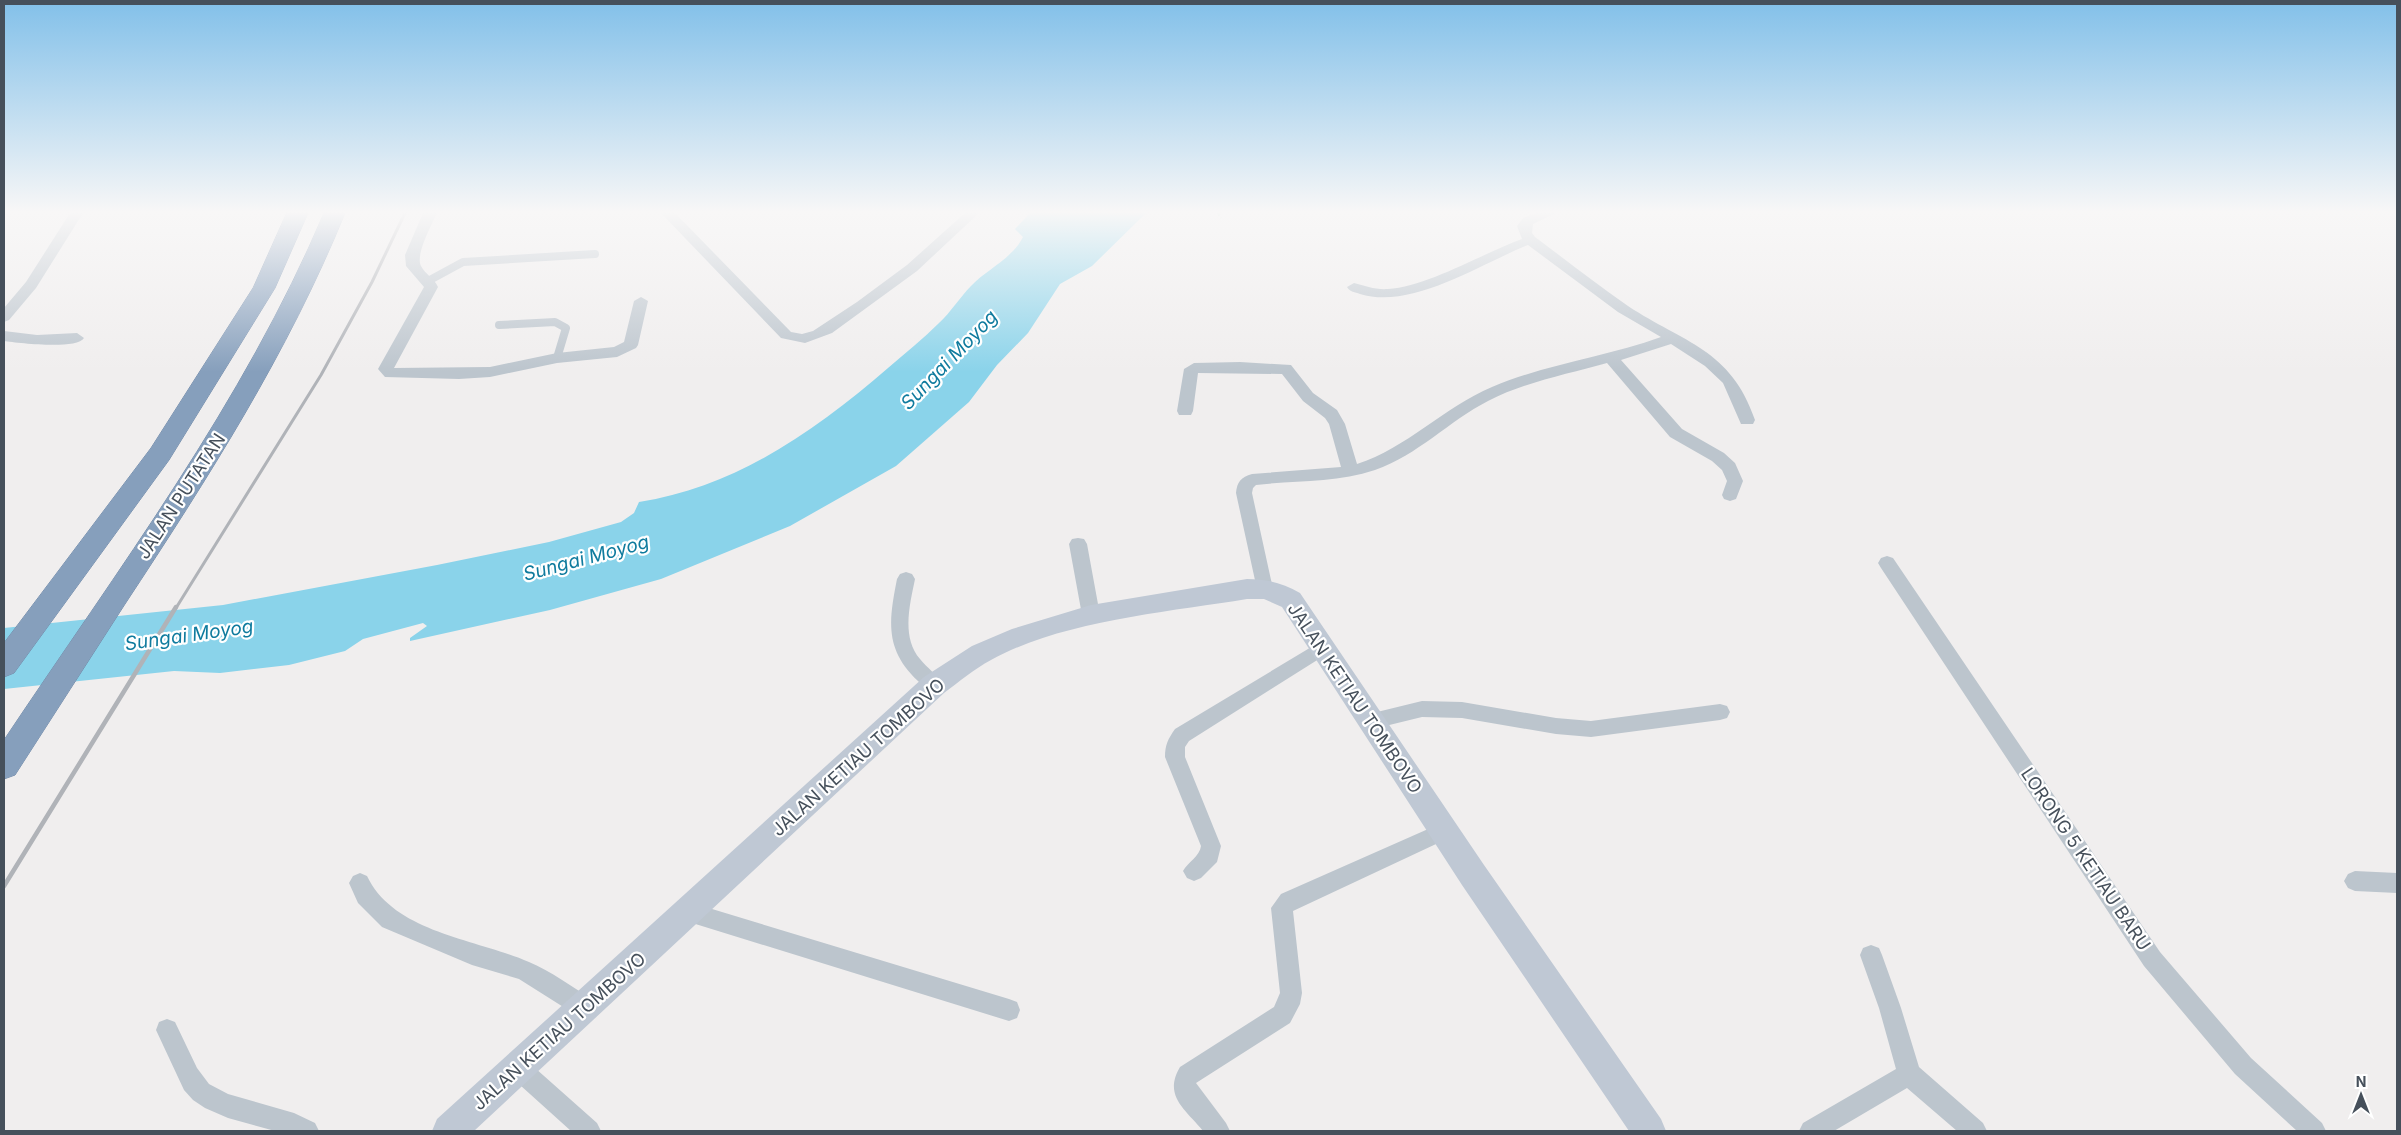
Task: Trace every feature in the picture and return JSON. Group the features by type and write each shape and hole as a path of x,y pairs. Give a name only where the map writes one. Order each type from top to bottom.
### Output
{"highway":[{"path":"4,665 160,454 264,288 274,266"},
{"name":"JALAN PUTATAN","path":"4,766 212,453 282,330 313,266"}],"street":[{"path":"4,317 31,285 43,266"},
{"path":"413,266 428,281 431,287 386,368 387,371 459,374 514,368 557,358 626,350 631,345 641,301"},
{"path":"720,266 786,335 793,339 806,339 817,335 876,297 914,266"},
{"path":"1354,288 1368,294 1403,293 1425,286 1471,266"},
{"path":"1565,266 1623,309 1717,366 1731,380 1741,396 1747,420"},
{"path":"4,336 37,340 77,338"},
{"path":"1264,589 1244,493 1245,485 1252,480 1351,472 1372,465 1397,454 1479,398 1558,370 1611,358 1673,338"},
{"path":"1611,358 1676,433 1718,457 1729,467 1735,481 1730,494"},
{"path":"1185,411 1189,373 1194,368 1240,366 1286,369 1308,397 1334,418 1351,472"},
{"path":"1078,544 1091,615"},
{"name":"LORONG 5 KETIAU BARU","path":"1887,563 2152,959 2243,1066 2314,1131"},
{"path":"906,579 900,609 900,633 909,659 934,684"},
{"name":"JALAN KETIAU TOMBOVO","path":"449,1131 689,912 934,684 981,653 1012,639 1091,615 1227,591 1264,589 1279,593 1291,600 1373,721 1444,831 1649,1131"},
{"path":"1194,871 1210,855 1211,846 1175,757 1175,745 1182,735 1323,647"},
{"path":"1373,721 1422,709 1462,710 1556,726 1591,729 1720,712"},
{"path":"1218,1131 1184,1089 1184,1082 1188,1075 1282,1015 1289,1004 1291,993 1282,908 1289,901 1444,831"},
{"path":"2355,881 2397,883"},
{"path":"360,883 366,896 390,920 472,955 524,970 584,1007"},
{"path":"689,912 1009,1010"},
{"path":"1871,955 1890,1008 1909,1074 1975,1131"},
{"path":"167,1030 193,1084 212,1099 241,1111 295,1124 307,1131"},
{"path":"518,1068 589,1131"},
{"path":"1811,1131 1909,1074"}],"lane":[{"path":"428,281 456,266"},
{"path":"499,325 555,322 563,324 566,328 557,358"}],"water":[{"name":"Sungai Moyog","path":"995,266 1092,266 1060,284 1028,333 997,365 969,402 896,466 790,526 661,579 550,610 410,641 410,638 427,626 423,623 363,639 345,651 289,665 220,673 174,671 4,689 4,628 223,605 549,542 621,522 634,513 639,502 675,495 709,484 741,470 803,434 860,391 927,335 977,280"}],"railway":[{"path":"176,608 321,375 380,266"},
{"path":"4,886 176,607"}]}
